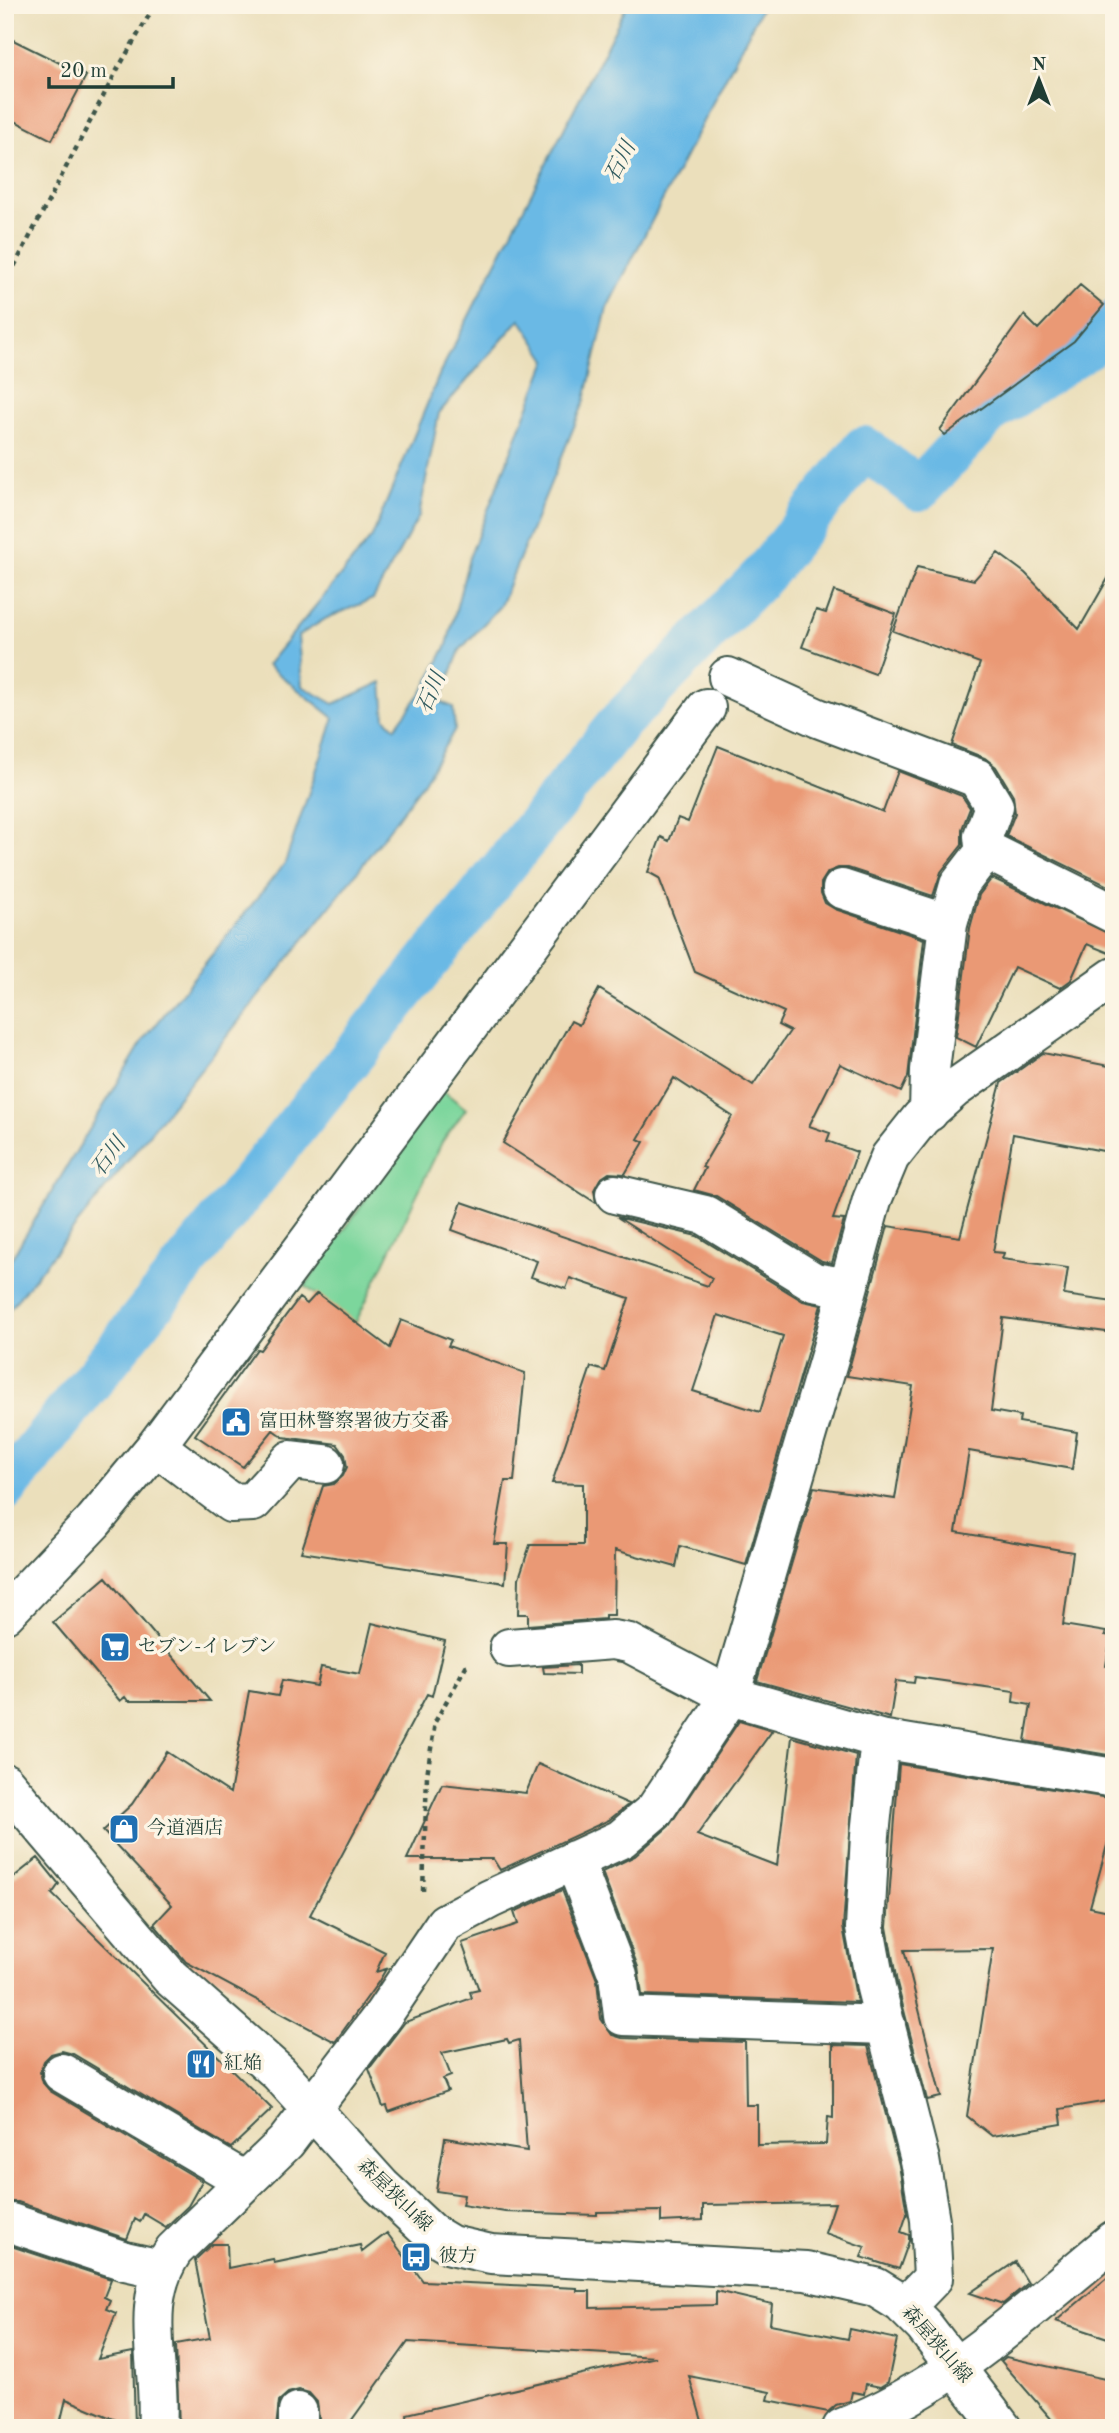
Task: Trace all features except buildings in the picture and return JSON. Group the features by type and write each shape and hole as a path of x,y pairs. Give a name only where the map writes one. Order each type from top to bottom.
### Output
{"street":[{"path":"728,677 818,718 977,778 994,806 983,836 985,856"},
{"path":"5,1614 94,1521 156,1446 706,708"},
{"path":"929,1112 930,1070 948,924 959,885 985,856 992,853 1114,914"},
{"path":"842,889 948,924"},
{"path":"157,2428 152,2328 160,2269 174,2250 286,2142 383,2015 444,1923 621,1839 655,1810 730,1696 872,1200 890,1157 929,1112 954,1089 1114,977"},
{"path":"615,1194 705,1215 814,1282 848,1289"},
{"path":"156,1446 231,1503 253,1502 291,1460 325,1465"},
{"path":"509,1648 600,1641 629,1643 730,1696 880,1739 1114,1778"},
{"path":"880,1739 870,1835 865,1928 920,2160 930,2220 933,2278 905,2307"},
{"name":"森屋狭山線","path":"7,1790 170,1977 279,2073 381,2186 431,2233 468,2251 824,2273 875,2287 905,2307 958,2368 1002,2428"},
{"path":"574,1860 618,1975 623,2016 886,2025"},
{"path":"62,2073 245,2181"},
{"path":"11,2223 125,2261 160,2269"},
{"path":"842,2428 880,2413 958,2368 1114,2240"}],"path":[{"path":"5,284 116,72 155,5"},
{"path":"444,1923 423,1892 427,1775 435,1722 466,1666 509,1648"}],"green space":[{"path":"442,1090 466,1109 442,1142 355,1324 305,1286"}],"water":[{"name":"石川","path":"627,5 763,5 607,308 585,400 500,606 460,650 440,702 453,707 455,729 423,783 352,879 5,1315 5,1269 143,1041 285,863 334,718 267,665 372,537 440,373","holes":["520,319 547,360 469,558 447,645 426,686 395,728 385,718 382,682 334,704 302,686 298,636 327,618 373,599 419,516 439,413"]}],"waterway":[{"path":"5,1489 619,723 765,573 864,448 919,489 990,412 1092,344 1114,322"}],"place":[{"name":"富田林警察署彼方交番","path":"236,1422"},
{"name":"セブン-イレブン","path":"115,1647"},
{"name":"今道酒店","path":"124,1829"},
{"name":"紅焔","path":"201,2064"},
{"name":"彼方","path":"416,2257"}]}
